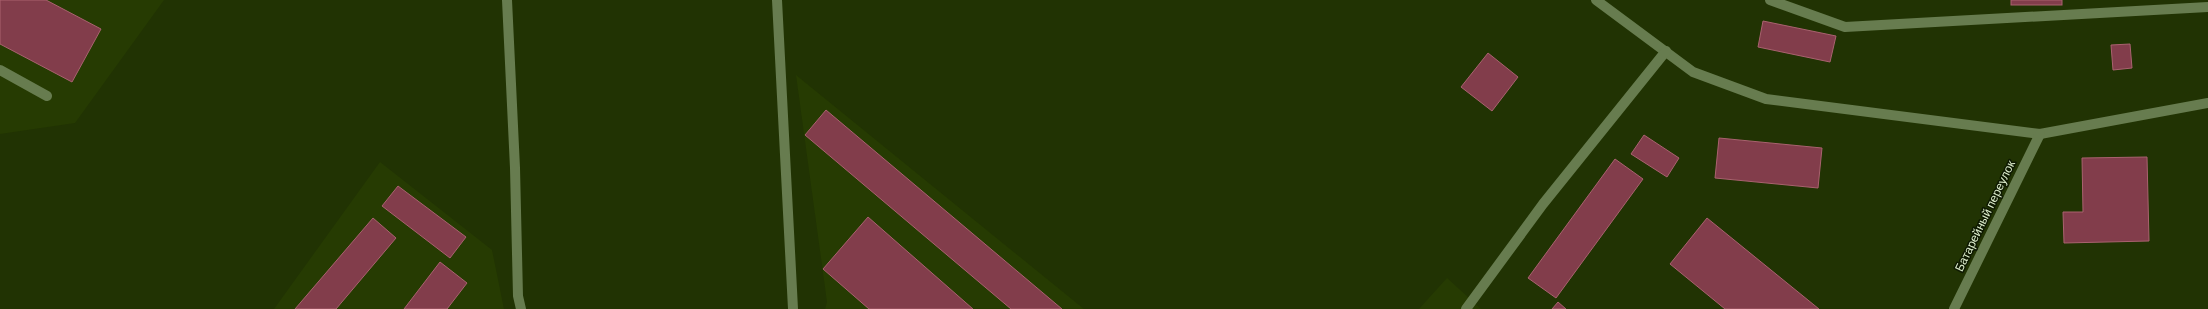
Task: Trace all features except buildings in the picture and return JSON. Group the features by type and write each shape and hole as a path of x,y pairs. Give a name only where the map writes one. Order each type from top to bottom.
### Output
{"street":[{"path":"507,0 515,168 518,296 521,309"},
{"path":"777,0 793,309"},
{"path":"1596,0 1693,72 1766,99 2040,134 2208,103"},
{"path":"1770,0 1845,27 2208,7"},
{"path":"1466,309 1543,204 1666,51"},
{"path":"0,70 47,96"},
{"name":"Батарейный переулок","path":"1954,309 2040,134"}],"shaded area":[{"path":"0,0 164,0 75,123 0,134"},
{"path":"796,75 1084,309 825,309 827,302"},
{"path":"380,162 492,250 504,309 274,309"},
{"path":"1447,278 1481,309 1419,309"}]}
